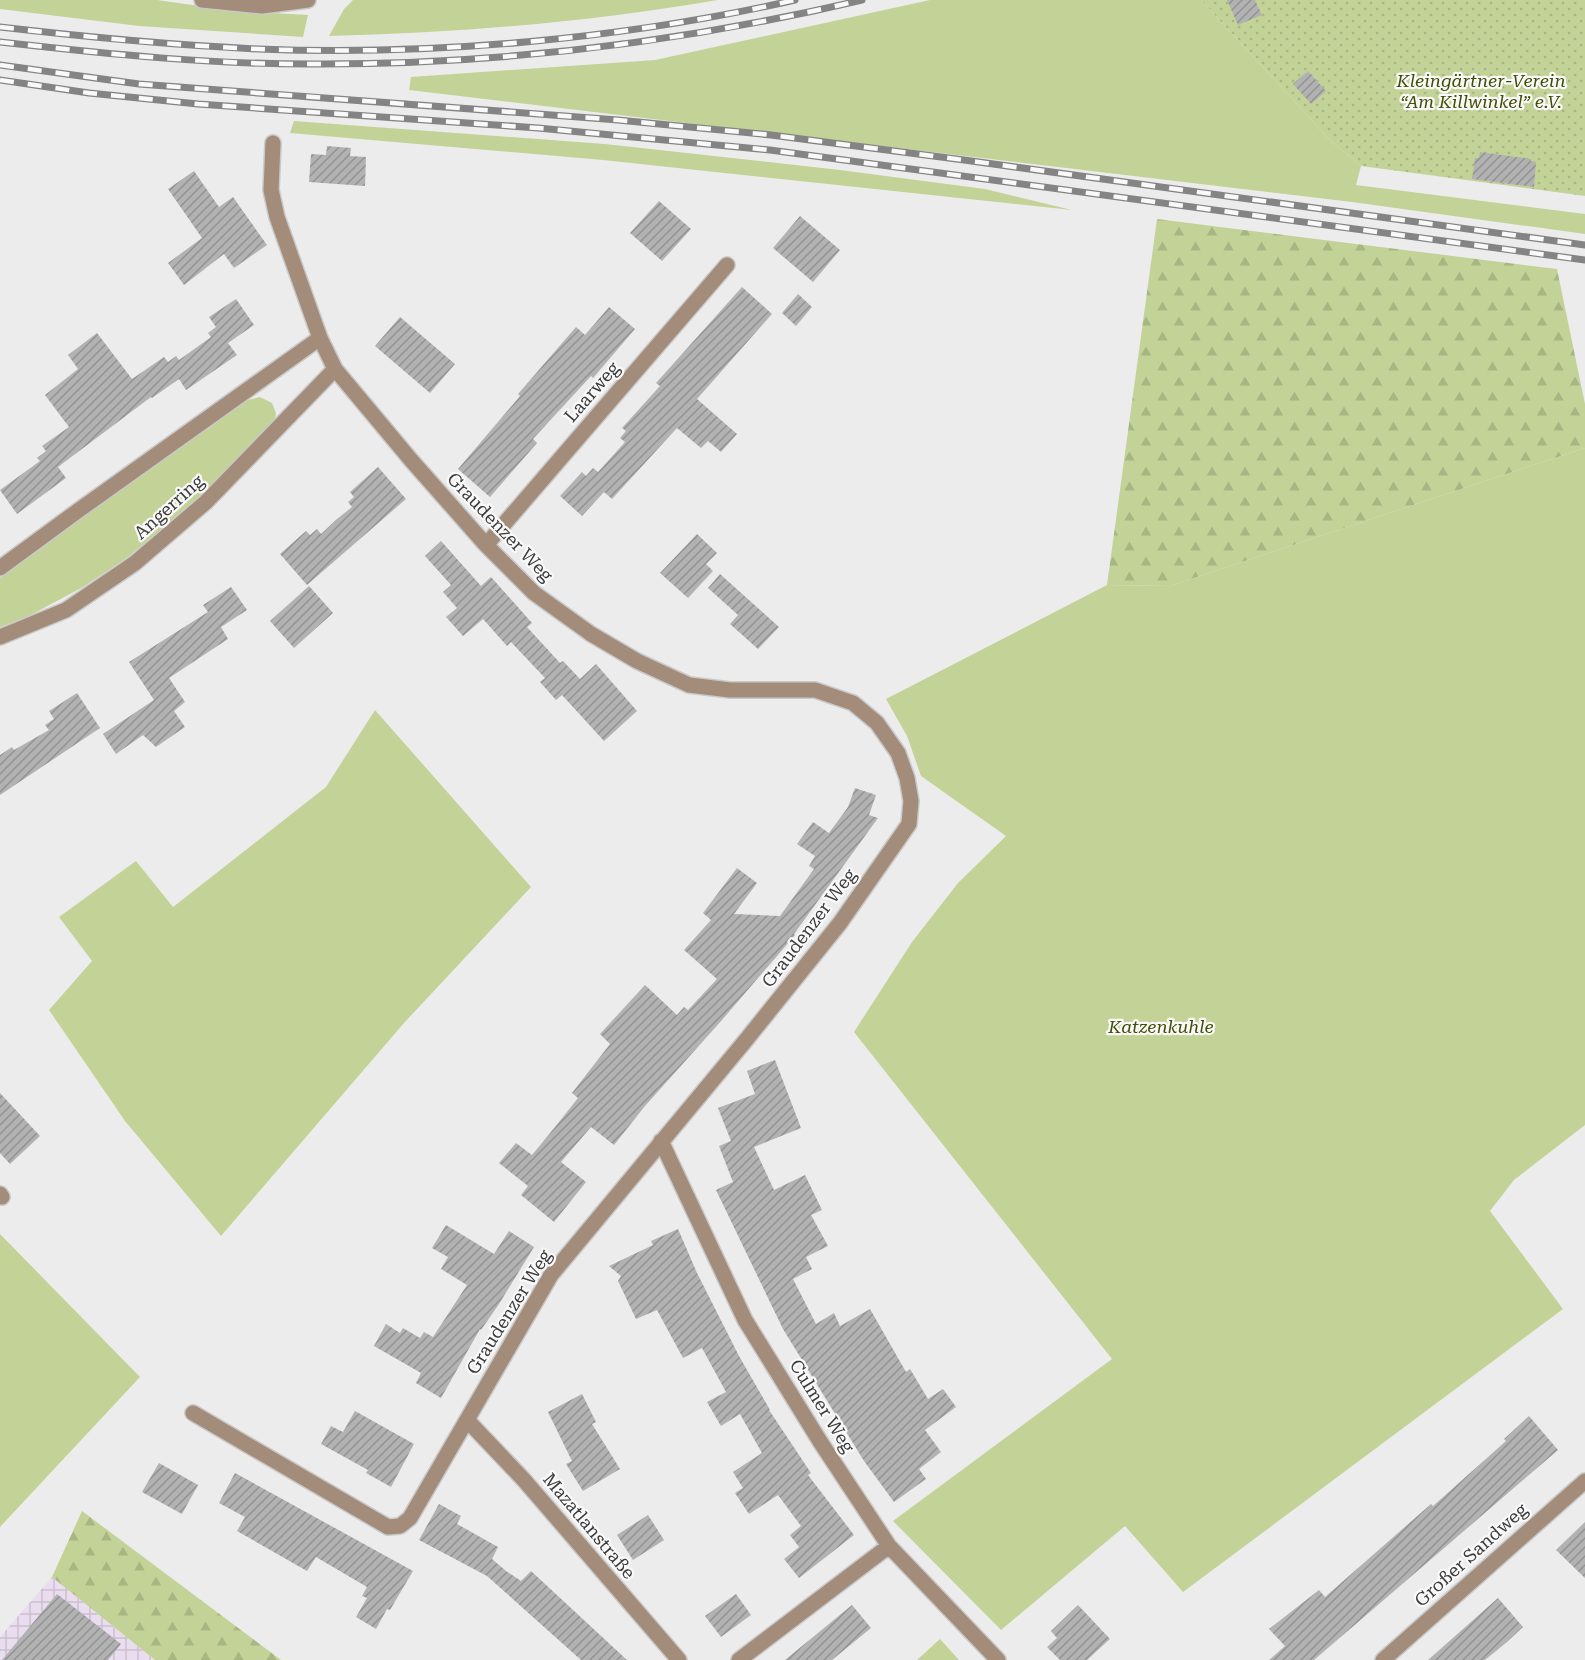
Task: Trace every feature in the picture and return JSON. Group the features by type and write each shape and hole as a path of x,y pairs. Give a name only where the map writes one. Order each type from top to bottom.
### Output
{"street":[{"path":"202,0 262,6 308,0"},
{"name":"Graudenzer Weg","path":"193,1413 388,1527 400,1526 410,1518 551,1275 840,923 909,824 911,801 907,778 898,753 877,723 853,704 815,690 730,690 689,685 637,660 591,634 534,593 486,545 335,369 320,338 277,217 271,190 273,143"},
{"name":"Laarweg","path":"486,545 727,265"},
{"path":"0,568 320,338"},
{"name":"Angerring","path":"0,637 66,610 135,563 206,502 335,369"},
{"name":"Culmer Weg","path":"661,1141 745,1320 821,1443 889,1546 998,1660"},
{"name":"Mazatlanstraße","path":"467,1420 524,1480 679,1660"},
{"name":"Großer Sandweg","path":"1383,1660 1585,1480"},
{"path":"739,1660 889,1546"}],"shaded area":[{"path":"52,1577 155,1660 0,1660 0,1637"}],"green space":[{"path":"0,0 157,0 236,11 308,15 303,37 139,26 0,9"},
{"path":"353,0 718,0 524,25 329,36 344,9"},
{"path":"930,0 1201,0 1331,141 1361,166 1356,185 1585,214 1585,234 1352,202 409,90 411,77 655,60"},
{"name":"Kleingärtner-Verein “Am Killwinkel” e.V.","path":"1201,0 1585,0 1585,196 1361,166 1331,141"},
{"path":"294,121 605,144 840,170 985,189 1072,210 603,160 290,133"},
{"path":"1157,219 1557,269 1585,404 1585,448 1170,586 1107,585"},
{"path":"260,397 272,403 276,413 275,419 214,485 128,557 83,587 27,617 0,627 0,578 114,492 245,401"},
{"name":"Katzenkuhle","path":"1585,448 1585,1125 1514,1180 1490,1211 1563,1309 1183,1592 1125,1526 1001,1630 893,1521 1112,1359 854,1032 912,942 958,883 1006,836 921,776 907,736 886,699 1107,585 1170,586"},
{"path":"375,710 531,887 404,1023 221,1236 125,1121 49,1010 92,961 59,917 136,861 173,907 326,787"},
{"path":"0,1234 140,1377 0,1527"},
{"path":"82,1511 281,1660 155,1660 52,1577"},
{"path":"940,1639 959,1660 917,1660"}],"building":[{"path":"1227,0 1255,0 1262,15 1238,25"},
{"path":"1308,71 1326,91 1311,104 1293,84"},
{"path":"327,146 351,148 350,156 366,157 365,186 309,182 311,154 326,155"},
{"path":"1480,152 1531,159 1536,162 1534,187 1472,179 1475,158 1479,158"},
{"path":"194,171 219,207 233,197 267,245 234,268 224,254 184,285 168,263 202,238 168,189"},
{"path":"659,201 691,229 662,261 630,233"},
{"path":"800,216 840,250 813,282 773,248"},
{"path":"742,287 772,314 697,399 737,434 721,452 708,441 701,448 677,428 612,499 604,492 582,516 560,496 582,472 586,476 593,468 598,472 625,442 620,438 626,431 622,428 660,386 656,383"},
{"path":"798,294 812,307 796,326 782,313"},
{"path":"236,299 254,325 228,343 237,355 186,390 179,379 151,397 58,467 66,478 17,514 0,490 40,461 37,458 46,451 42,446 69,427 45,395 78,369 68,355 97,333 132,379 164,357 168,362 176,356 179,360 211,337 208,333 216,327 209,317"},
{"path":"609,307 635,329 593,378 591,376 533,439 537,443 490,497 458,469 576,327 585,335"},
{"path":"400,317 455,364 430,393 375,346"},
{"path":"378,467 406,499 307,585 280,554 306,531 310,535 317,529 321,534 352,507 348,502 354,497 350,492"},
{"path":"697,534 717,553 706,564 713,571 688,598 660,573"},
{"path":"441,541 481,586 491,577 532,623 527,627 560,663 563,661 580,679 596,664 637,711 604,741 562,695 556,700 540,682 545,678 511,642 507,646 483,619 463,636 446,617 457,608 443,592 451,585 425,556"},
{"path":"720,574 779,627 758,649 730,624 738,615 708,588"},
{"path":"309,586 333,613 294,648 270,621"},
{"path":"231,587 247,610 221,627 228,639 169,678 185,702 174,711 185,727 156,747 143,735 116,754 103,734 154,700 129,662 208,612 203,605"},
{"path":"77,693 100,728 0,795 0,755 12,747 14,750 49,730 45,725 54,719 49,711"},
{"path":"855,788 876,795 869,815 878,818 795,935 645,1106 614,1145 591,1127 561,1162 586,1182 554,1222 521,1195 528,1186 499,1163 516,1143 532,1155 555,1127 578,1098 572,1093 610,1044 600,1034 645,985 677,1015 684,1007 688,1010 717,979 684,950 711,920 703,913 737,868 757,883 734,914 780,916 814,869 809,866 815,856 797,844 813,822 829,833 848,807"},
{"path":"775,1060 801,1128 754,1147 774,1190 805,1175 822,1210 811,1215 828,1246 806,1257 812,1269 793,1279 816,1324 834,1313 840,1326 870,1309 906,1372 910,1369 928,1399 943,1389 956,1407 925,1430 941,1452 919,1469 926,1479 894,1502 864,1461 783,1329 716,1190 733,1182 719,1146 731,1141 718,1108 755,1094 747,1071"},
{"path":"0,1093 40,1136 10,1164 0,1153"},
{"path":"446,1225 494,1254 509,1231 534,1247 499,1304 480,1329 441,1398 416,1383 421,1373 374,1346 386,1324 400,1333 403,1328 420,1338 424,1332 433,1337 467,1285 441,1269 448,1257 432,1248"},
{"path":"678,1229 697,1273 769,1410 811,1473 808,1475 854,1535 799,1578 784,1559 799,1547 790,1535 801,1526 778,1495 749,1514 735,1493 743,1488 733,1472 762,1453 740,1414 721,1426 707,1402 726,1392 702,1348 683,1358 657,1310 636,1319 618,1281 621,1276 609,1266 653,1245 651,1241"},
{"path":"582,1394 596,1422 592,1424 620,1469 583,1491 566,1464 572,1461 548,1412"},
{"path":"355,1411 414,1444 391,1487 366,1473 368,1470 321,1444 331,1426 343,1432"},
{"path":"1529,1416 1558,1450 1314,1660 1269,1660 1285,1646 1269,1629 1319,1590 1325,1597 1431,1504 1433,1506 1506,1441 1504,1439"},
{"path":"159,1463 198,1485 182,1514 142,1492"},
{"path":"235,1473 413,1571 376,1629 356,1617 367,1598 362,1596 367,1587 316,1557 307,1571 237,1531 245,1517 219,1503"},
{"path":"439,1504 461,1516 457,1524 498,1547 492,1559 506,1571 521,1581 531,1571 627,1660 581,1660 487,1576 419,1540"},
{"path":"648,1515 664,1540 633,1560 617,1535"},
{"path":"1585,1522 1585,1578 1556,1550"},
{"path":"57,1594 121,1644 108,1660 2,1660"},
{"path":"736,1594 751,1615 721,1637 705,1616"},
{"path":"1498,1598 1523,1627 1507,1642 1485,1660 1428,1660"},
{"path":"852,1605 871,1628 832,1660 785,1660"},
{"path":"1078,1605 1110,1639 1087,1660 1060,1660 1047,1647 1057,1638 1051,1631"}],"railway":[{"path":"0,27 129,40 258,49 392,50 528,42 596,34 730,14 795,0"},
{"path":"0,42 241,63 322,64 458,60 594,48 661,39 728,28 862,0"},
{"path":"0,65 139,84 618,120 771,135 1585,245"},
{"path":"0,80 89,93 198,104 538,128 770,150 1585,260"}]}
